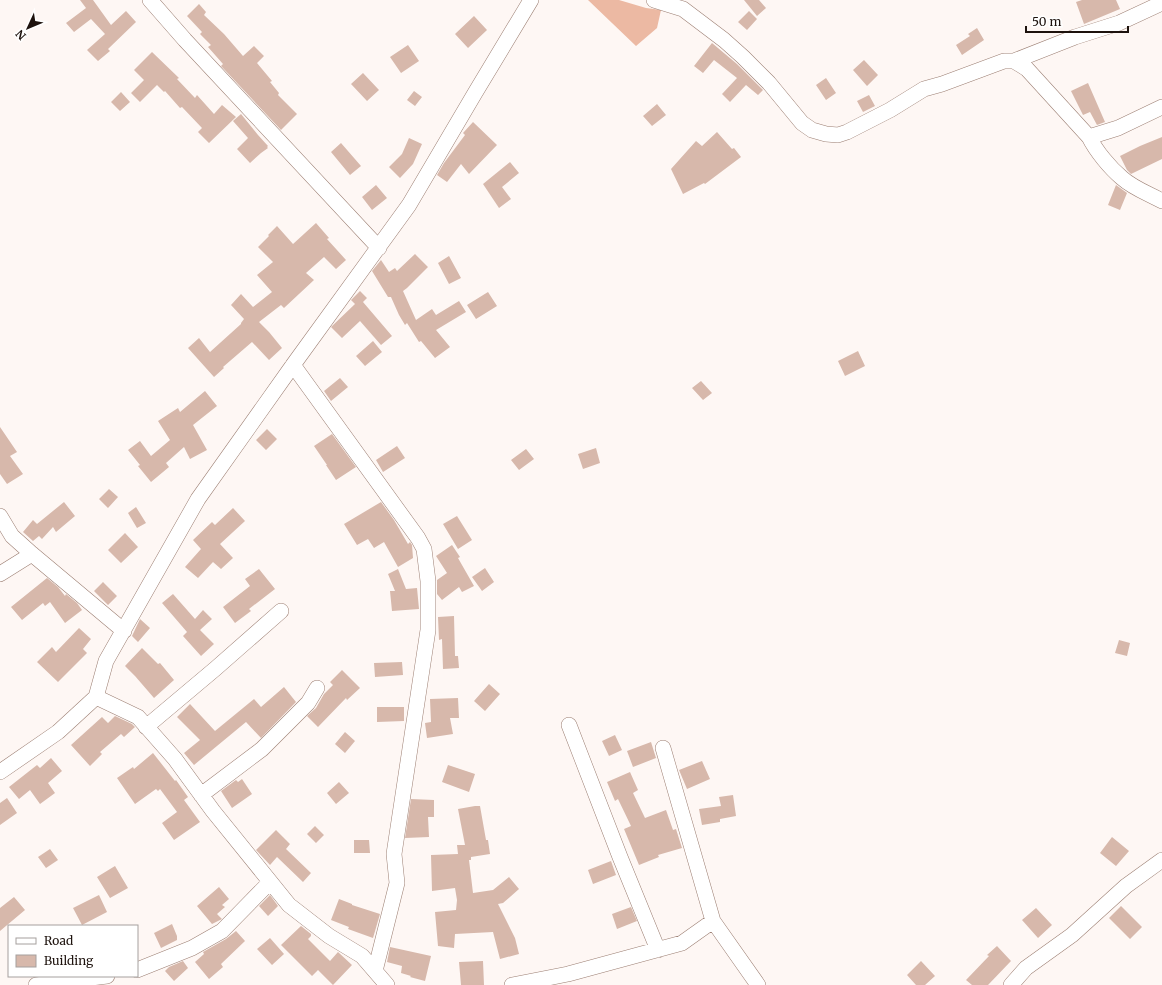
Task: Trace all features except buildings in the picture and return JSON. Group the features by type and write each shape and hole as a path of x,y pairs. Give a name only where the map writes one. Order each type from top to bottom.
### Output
{"street":[{"path":"150,0 185,40 379,248"},
{"path":"0,772 58,732 96,697 106,661 198,499 293,365 409,206 478,86 531,0"},
{"path":"654,0 683,9 724,40 743,56 769,83 802,122 812,130 826,134 838,135 890,110 924,90 1004,61 1014,61 1075,37 1119,23 1162,3"},
{"path":"1014,61 1027,69 1089,137 1106,161 1121,178 1162,201"},
{"path":"1089,137 1118,128 1162,107"},
{"path":"293,365 418,538 424,549 428,581 428,630 394,854 397,883 375,971"},
{"path":"0,516 12,536 124,631"},
{"path":"0,574 32,554"},
{"path":"146,727 281,611"},
{"path":"201,795 262,749 308,703 317,688"},
{"path":"96,697 138,717 175,758 213,811 289,905 328,936 362,956 387,985"},
{"path":"569,725 658,950"},
{"path":"662,748 713,921 758,985"},
{"path":"1011,985 1026,968 1072,935 1126,886 1162,860"},
{"path":"138,970 192,948 222,931 270,882"},
{"path":"512,985 568,974 682,943 713,921"},
{"path":"36,985 99,977"}],"shaded area":[{"path":"588,0 619,0 646,8 661,10 657,28 636,46"}]}
